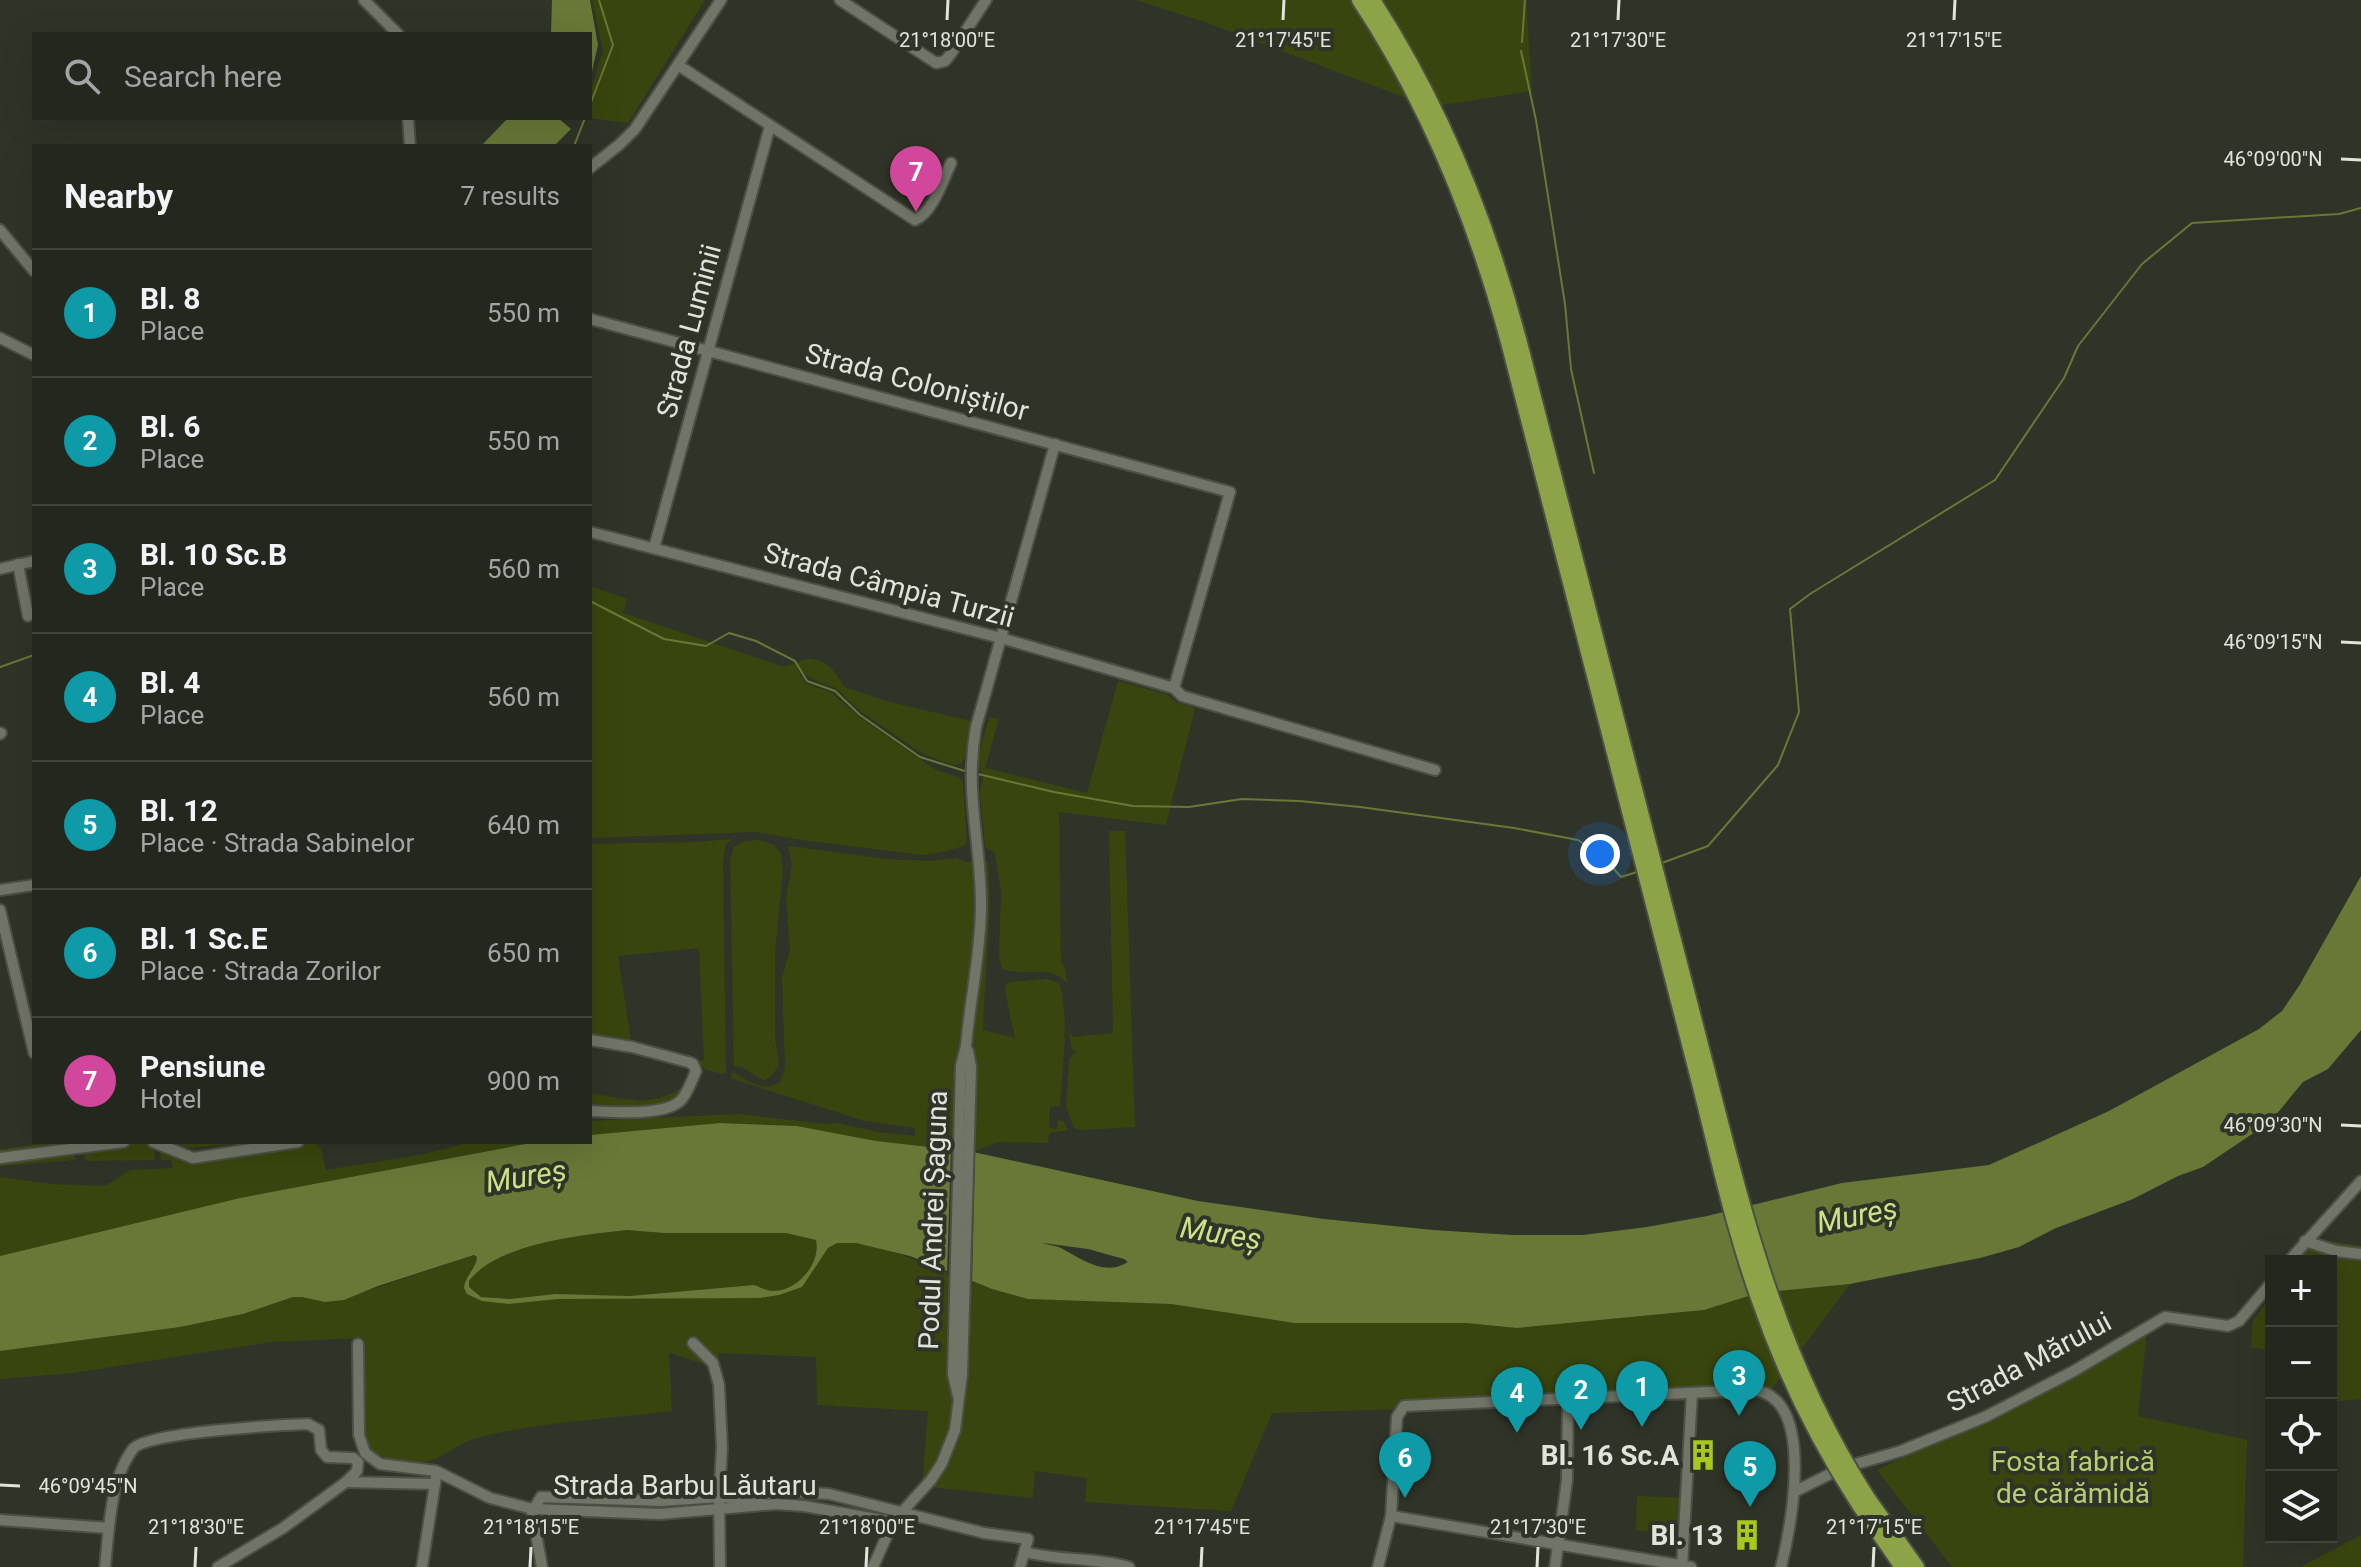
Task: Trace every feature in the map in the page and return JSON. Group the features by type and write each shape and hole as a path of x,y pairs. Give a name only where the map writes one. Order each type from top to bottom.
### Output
{"highway":[{"path":"1359,0 1424,112 1479,244 1656,893 1702,1073 1735,1222 1766,1320 1806,1413 1902,1567"},
{"path":"1373,0 1405,52 1443,125 1493,251 1519,339 1645,851"},
{"path":"1864,1502 1917,1567"}],"street":[{"path":"364,0 396,32"},
{"path":"592,166 635,129 721,0"},
{"path":"840,0 936,63 945,61 986,0"},
{"path":"678,65 910,218 918,220 935,196 951,163"},
{"path":"408,120 410,144"},
{"name":"Strada Luminii","path":"654,548 770,126"},
{"path":"0,230 32,269"},
{"name":"Strada Coloniștilor","path":"592,320 1230,492 1174,688"},
{"path":"0,338 32,354"},
{"name":"Podul Andrei Șaguna","path":"873,1567 896,1517 931,1480 942,1463 955,1430 966,1046 981,905 970,772 976,727 1055,444"},
{"name":"Strada Câmpia Turzii","path":"592,532 1001,638 1174,688 1182,696 1435,770"},
{"path":"0,569 32,561"},
{"path":"18,564 28,616"},
{"path":"0,890 32,885"},
{"path":"0,910 32,1045"},
{"path":"592,1040 688,1062 693,1064 694,1075 681,1101 671,1106 631,1112 592,1111"},
{"path":"0,1158 108,1144"},
{"path":"158,1144 193,1158 285,1144"},
{"path":"2294,1255 2361,1181"},
{"path":"2305,1241 2336,1251 2361,1254"},
{"name":"Strada Mărului","path":"1796,1491 1842,1468 1901,1451 1985,1417 2072,1372 2165,1317 2219,1327 2233,1324 2265,1289"},
{"path":"693,1343 713,1363 719,1385 722,1448 718,1510 720,1567"},
{"name":"Strada Barbu Lăutaru","path":"358,1344 361,1447 380,1464 436,1471 490,1498 533,1509 660,1514 776,1504 804,1506 896,1517 1028,1539 1025,1552"},
{"path":"1378,1567 1391,1516 1396,1421 1401,1408 1413,1404 1762,1391 1772,1397 1789,1422 1794,1456 1796,1491 1781,1567"},
{"path":"1391,1516 1685,1566 1692,1393"},
{"path":"1555,1567 1567,1480 1568,1400"},
{"path":"105,1567 112,1498 134,1447 142,1442 175,1436 308,1424 319,1430 321,1450 327,1457 353,1458 358,1462 357,1471 342,1484 283,1528 218,1567"},
{"path":"422,1567 436,1471"},
{"path":"342,1484 435,1484"},
{"path":"542,1567 533,1509 541,1497 661,1501 719,1497 747,1499 781,1491 829,1494 872,1503 896,1517"},
{"path":"0,1520 109,1528"},
{"path":"1020,1567 1025,1552 1129,1567"}],"green space":[{"path":"592,0 705,0 628,123 592,118 592,87 603,50"},
{"path":"1136,0 1526,0 1532,91 1430,107 1205,22"},
{"path":"592,587 627,599 623,613 784,667 804,660 816,660 831,668 844,687 886,701 970,721 965,757 961,764 953,765 923,754 860,711 836,688 812,679 796,667 805,683 832,693 859,717 936,770 959,777 963,783 967,842 947,851 923,855 756,832 592,838"},
{"path":"1118,681 1166,694 1177,703 1195,708 1166,825 1059,812 1061,961 1067,983 1044,972 1002,969 999,957 1001,892 995,853 985,847 980,791 983,777 977,762 989,717 999,719 985,768 1087,793"},
{"path":"1109,831 1125,831 1135,1127 1081,1130 1074,1128 1066,1107 1069,1060 1076,1051 1072,1050 1069,1032 1073,1037 1113,1033"},
{"path":"733,839 726,844 723,860 726,1072 723,1074 707,1070 695,1061 704,1060 699,948 618,956 631,1041 592,1035 592,844"},
{"path":"759,840 774,845 781,854 783,871 775,952 775,1038 779,1064 764,1081 742,1067 734,1066 730,859 734,847 745,841"},
{"path":"788,846 886,859 931,861 956,858 965,862 988,862 989,925 983,1030 1015,1038 1005,991 1010,982 1047,979 1059,983 1065,1028 1060,1106 1050,1107 1049,1128 1057,1129 1058,1120 1063,1121 1068,1130 1049,1133 1048,1143 998,1142 973,1152 876,1141 797,1126 720,1123 592,1135 592,1121 738,1114 838,1123 915,1136 915,1128 865,1121 730,1078 733,1072 768,1087 780,1082 785,1068 782,977 790,950 786,899 792,864"},
{"path":"689,1084 679,1094 656,1104 630,1107 592,1104 592,1093 651,1100"},
{"path":"39,1144 72,1144 0,1154 0,1149"},
{"path":"120,1144 153,1144 155,1160 86,1161 81,1150"},
{"path":"178,1144 231,1144 189,1148"},
{"path":"316,1144 321,1149 326,1170 419,1155 464,1144 525,1144 240,1198 0,1256 0,1177 52,1184 105,1186 131,1170 173,1168 171,1160 161,1160 159,1147 195,1160"},
{"path":"72,1153 77,1160 0,1166 0,1161"},
{"path":"627,1230 786,1233 816,1240 817,1249 811,1266 799,1281 773,1291 754,1285 630,1296 555,1294 510,1299 481,1297 469,1287 469,1281 482,1268 520,1249 565,1238"},
{"path":"2316,1239 2361,1246 2361,1399 2337,1401 2337,1255 2304,1255"},
{"path":"837,1243 886,1249 992,1289 1028,1299 1171,1304 1294,1323 1466,1323 1517,1328 1704,1310 1758,1293 1850,1284 1765,1398 1272,1413 1231,1511 1085,1502 1087,1478 1035,1471 1033,1498 922,1486 928,1411 817,1405 816,1357 719,1353 717,1368 669,1353 672,1411 500,1433 470,1440 432,1460 415,1463 386,1458 363,1444 364,1338 271,1342 73,1373 0,1379 0,1351 180,1327 243,1314 293,1297 364,1292 471,1256 477,1257 466,1280 467,1294 509,1304 558,1299 685,1298 793,1291 828,1248"},
{"path":"2265,1305 2265,1350 2251,1347 2253,1320"},
{"name":"Fosta fabrică de cărămidă","path":"2147,1332 2138,1416 2247,1440 2243,1567 1952,1567 1877,1470 2062,1385"},
{"path":"1637,1496 1685,1498 1681,1536 1636,1530"},
{"path":"2361,1535 2361,1567 2300,1567"}],"water":[{"path":"552,0 590,0 598,45 592,71 592,32 551,32"},
{"path":"506,120 560,120 571,129 556,144 483,144"},
{"name":"Mureș","path":"2361,876 2361,1030 2328,1069 2303,1082 2270,1122 2203,1167 2133,1199 2056,1228 2019,1247 1980,1258 1850,1284 1758,1293 1704,1310 1517,1328 1466,1323 1294,1323 1171,1304 1028,1299 992,1289 910,1256 856,1243 837,1243 828,1248 802,1287 759,1298 558,1299 509,1304 482,1301 467,1294 464,1288 476,1261 474,1255 344,1300 325,1302 293,1297 243,1314 180,1327 0,1351 0,1256 240,1198 525,1144 592,1144 592,1135 720,1123 797,1126 876,1141 973,1152 1198,1201 1324,1219 1512,1235 1583,1235 1707,1216 1842,1183 1989,1165 2109,1111 2259,1029 2282,1011","holes":["627,1230 786,1233 816,1240 817,1249 811,1266 799,1281 773,1291 754,1285 630,1296 555,1294 510,1299 481,1297 469,1287 469,1281 482,1268 520,1249 565,1238","1043,1243 1088,1249 1128,1262 1110,1268 1102,1267"]}],"pier":[{"path":"951,1146 975,1149 972,1285 947,1275"}],"waterway":[{"path":"592,100 613,45 599,0"},
{"path":"1522,42 1525,0"},
{"path":"1521,51 1536,120 1565,304 1571,369 1594,473"},
{"path":"575,144 584,120"},
{"path":"1662,863 1708,846 1778,765 1799,712 1790,609 1995,480 2064,378 2078,346 2142,264 2192,223 2339,214 2361,208"},
{"path":"592,602 664,639 706,646 729,633 756,641 795,661 807,681 835,691 860,715 920,757 968,772"},
{"path":"0,667 32,656"},
{"path":"978,774 1133,806 1189,807 1242,799 1299,801 1514,828 1578,840 1603,857 1621,877 1637,872"}],"place":[{"name":"Pensiune","path":"916,212"},
{"name":"Bl. 10 Sc.B","path":"1739,1416"},
{"name":"Bl. 8","path":"1642,1427"},
{"name":"Bl. 6","path":"1581,1430"},
{"name":"Bl. 4","path":"1517,1433"},
{"name":"Bl. 16 Sc.A","path":"1703,1455"},
{"name":"Bl. 1 Sc.E","path":"1405,1498"},
{"name":"Bl. 12","path":"1750,1507"},
{"name":"Bl. 13","path":"1747,1535"}]}
